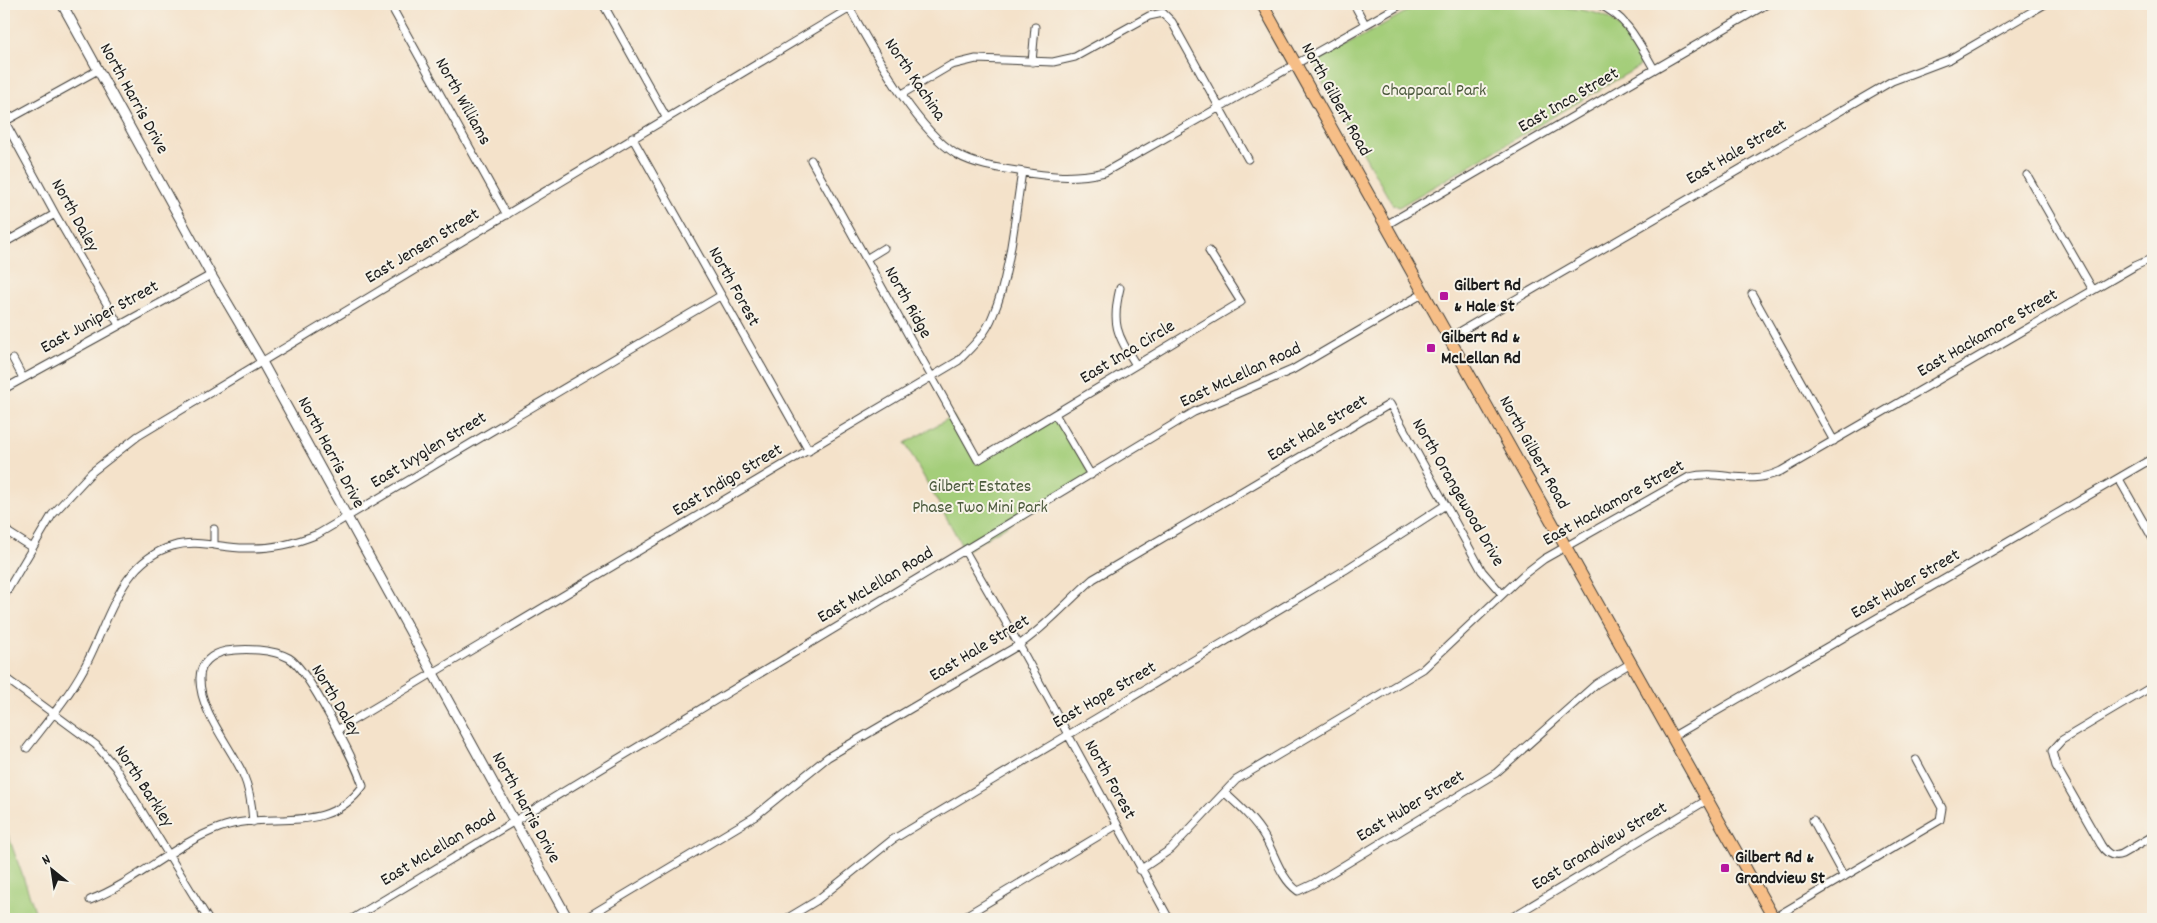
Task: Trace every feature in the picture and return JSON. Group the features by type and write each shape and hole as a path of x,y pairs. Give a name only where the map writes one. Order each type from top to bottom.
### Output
{"main road":[{"name":"North Gilbert Road","path":"1262,4 1773,919"}],"street":[{"name":"North Harris Drive","path":"62,4 211,275 261,360 568,919"},
{"name":"North Williams","path":"390,4 507,215"},
{"path":"603,4 666,117"},
{"name":"East Jensen Street","path":"4,596 31,547 52,515 92,472 116,452 261,360 507,215 848,6 857,4"},
{"path":"1354,4 1365,24"},
{"name":"North Kachina","path":"848,6 902,94 922,123 940,143 958,155 980,164 1065,178 1105,172 1218,106 1402,4"},
{"path":"1598,4 1614,12 1627,24 1654,69"},
{"name":"East Inca Street","path":"1386,225 1654,69 1758,6 1767,4"},
{"name":"East Hale Street","path":"1449,338 1889,82 1950,59 2046,4"},
{"path":"902,94 951,65 976,58 1053,62 1075,57 1149,16 1163,13 1172,22 1248,159"},
{"path":"1032,62 1035,27"},
{"path":"5,122 98,70"},
{"name":"North Daley","path":"5,122 119,325"},
{"name":"North Forest","path":"632,137 809,451"},
{"name":"North Ridge","path":"811,160 931,379 978,460"},
{"name":"East Indigo Street","path":"337,730 931,379 958,361 978,342 993,316 1003,286 1022,172"},
{"path":"2027,175 2093,290"},
{"path":"4,242 55,214"},
{"path":"866,259 884,248"},
{"name":"East Inca Circle","path":"978,460 1241,302 1210,251"},
{"name":"East Hackamore Street","path":"1140,870 1171,849 1236,780 1423,669 1537,563 1689,477 1708,474 1744,479 1763,478 1780,471 2093,290 2153,258"},
{"name":"East Juniper Street","path":"4,389 211,275"},
{"path":"1120,288 1115,308 1115,324 1136,366"},
{"name":"East McLellan Road","path":"352,919 1194,412 1292,370 1424,293"},
{"path":"1752,294 1834,441"},
{"name":"East Ivyglen Street","path":"27,748 84,668 126,579 157,553 173,546 196,543 244,548 290,545 318,534 720,296"},
{"path":"14,359 23,378"},
{"name":"East Hale Street","path":"584,919 754,817 828,757 1019,645 1042,629 1093,580 1390,404"},
{"name":"North Orangewood Drive","path":"1390,404 1444,506 1482,572 1502,594"},
{"path":"1055,414 1091,474"},
{"name":"East Huber Street","path":"1672,737 2153,458"},
{"path":"2120,478 2153,539"},
{"name":"East Hope Street","path":"786,919 816,901 892,840 1345,570 1444,506"},
{"path":"4,527 9,533 31,547"},
{"path":"214,529 214,545"},
{"name":"North Forest","path":"965,551 1019,645 1167,919"},
{"name":"North Daley","path":"234,650 275,652 291,659 304,673 337,730 358,770 364,786 356,796 326,815 308,820 253,822 250,795 244,775 205,705 200,688 200,676 206,660 219,652 234,650"},
{"name":"East Huber Street","path":"1225,793 1254,822 1264,835 1285,878 1298,891 1313,884 1496,773 1596,684 1631,663"},
{"name":"North Barkley","path":"4,677 96,745 115,768 208,919"},
{"path":"2153,686 2062,740 2052,751 2056,766 2101,845 2112,855 2122,854 2153,836"},
{"path":"1773,919 1933,826 1942,816 1940,804 1916,760"},
{"name":"East Grandview Street","path":"1509,919 1707,800"},
{"path":"1813,820 1844,877"},
{"path":"90,900 111,891 220,827 253,822"},
{"path":"960,919 1117,825"}],"green space":[{"name":"Chapparal Park","path":"1420,4 1518,4 1571,8 1592,12 1609,18 1614,22 1640,61 1640,66 1399,207 1392,204 1316,70 1318,61"},
{"name":"Gilbert Estates Phase Two Mini Park","path":"1055,414 1091,475 965,551 905,443 953,416 978,460"},
{"path":"4,825 7,832 38,919 4,919"}],"place":[{"name":"Gilbert Rd & Hale St","path":"1444,296"},
{"name":"Gilbert Rd & McLellan Rd","path":"1431,348"},
{"name":"Gilbert Rd & Grandview St","path":"1725,868"}]}
